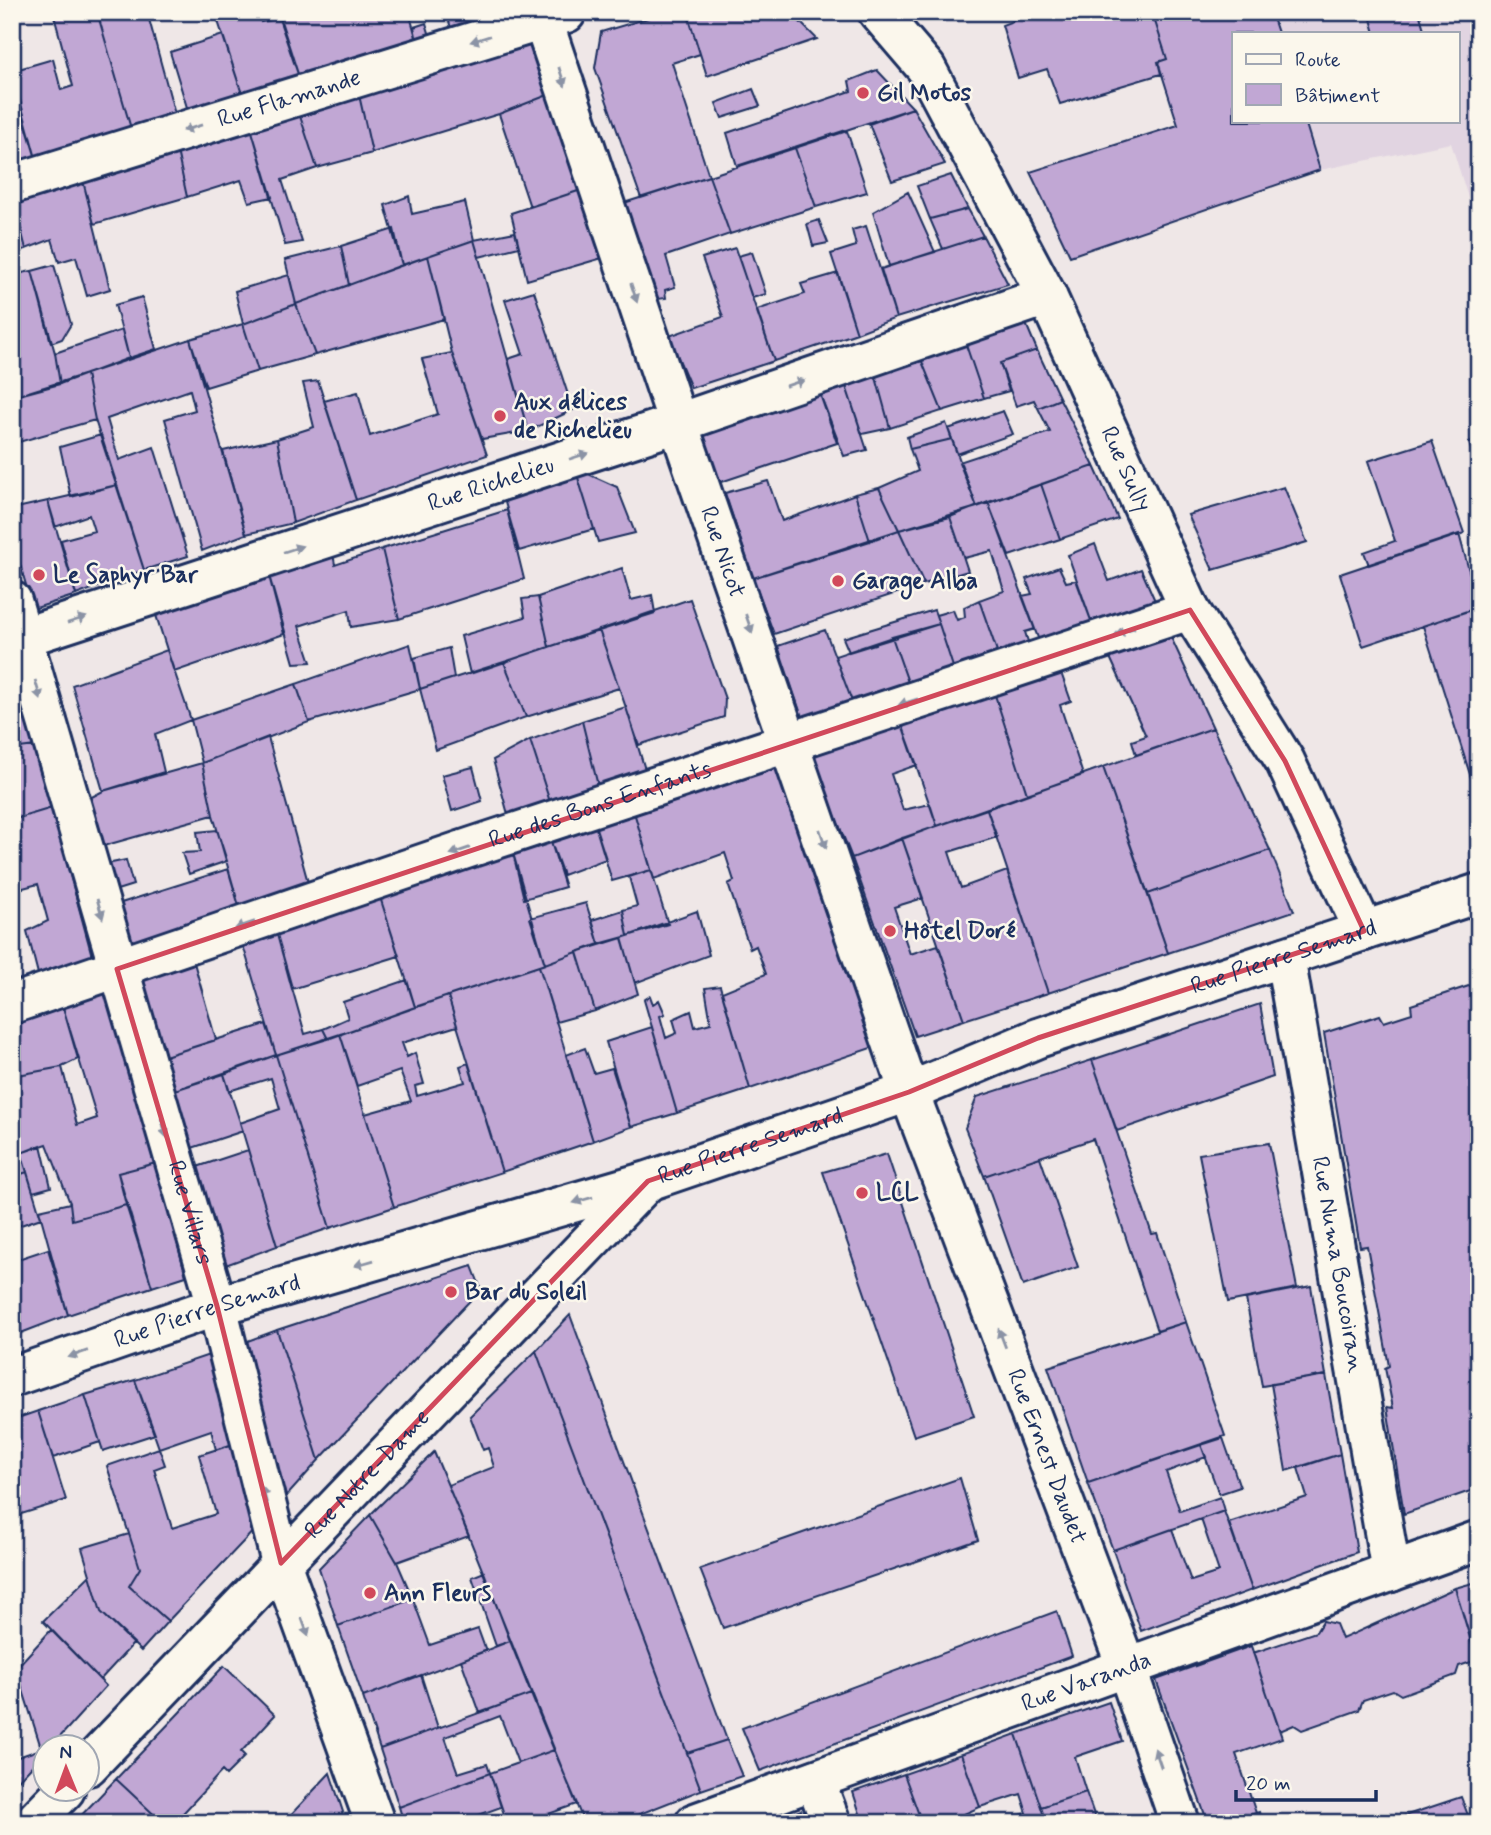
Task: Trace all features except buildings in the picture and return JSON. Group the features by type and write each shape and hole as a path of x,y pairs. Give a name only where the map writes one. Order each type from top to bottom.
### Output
{"street":[{"name":"Rue Sully","path":"878,12 926,68 1047,296 1190,611 1285,761 1364,931"},
{"name":"Rue Flamande","path":"12,184 551,15"},
{"name":"Rue Nicot","path":"551,15 678,423 909,1092"},
{"name":"Rue Richelieu","path":"18,640 678,423 1047,296"},
{"name":"Rue Villars","path":"12,601 18,640 217,1306 281,1563 364,1817"},
{"name":"Rue des Bons Enfants","path":"12,1003 790,741 1190,611"},
{"name":"Rue Pierre Semard","path":"12,1377 217,1306 649,1181 909,1092 1038,1038 1479,893"},
{"name":"Rue Numa Boucoiran","path":"1285,957 1391,1572"},
{"name":"Rue Ernest Daudet","path":"909,1092 1126,1666 1180,1823"},
{"name":"Rue Notre-Dame","path":"102,1751 649,1181"},
{"name":"Rue Varanda","path":"695,1823 1479,1540"},
{"path":"815,1780 831,1823"},
{"path":"33,1823 51,1804"}],"highlighted area":[{"path":"1190,610 1285,761 1364,931 1038,1038 909,1092 648,1181 281,1563 217,1306 117,969"}],"shaded area":[{"path":"1271,12 1479,12 1479,233 1451,143 1320,170 1305,122 1460,122 1460,32 1278,32"}],"place":[{"name":"Gil Motos","path":"863,93"},
{"name":"Aux délices de Richelieu","path":"500,416"},
{"name":"Le Saphyr Bar","path":"39,575"},
{"name":"Garage Alba","path":"838,581"},
{"name":"Hôtel Doré","path":"890,931"},
{"name":"LCL","path":"862,1193"},
{"name":"Bar du Soleil","path":"451,1292"},
{"name":"Ann Fleurs","path":"370,1593"}]}
